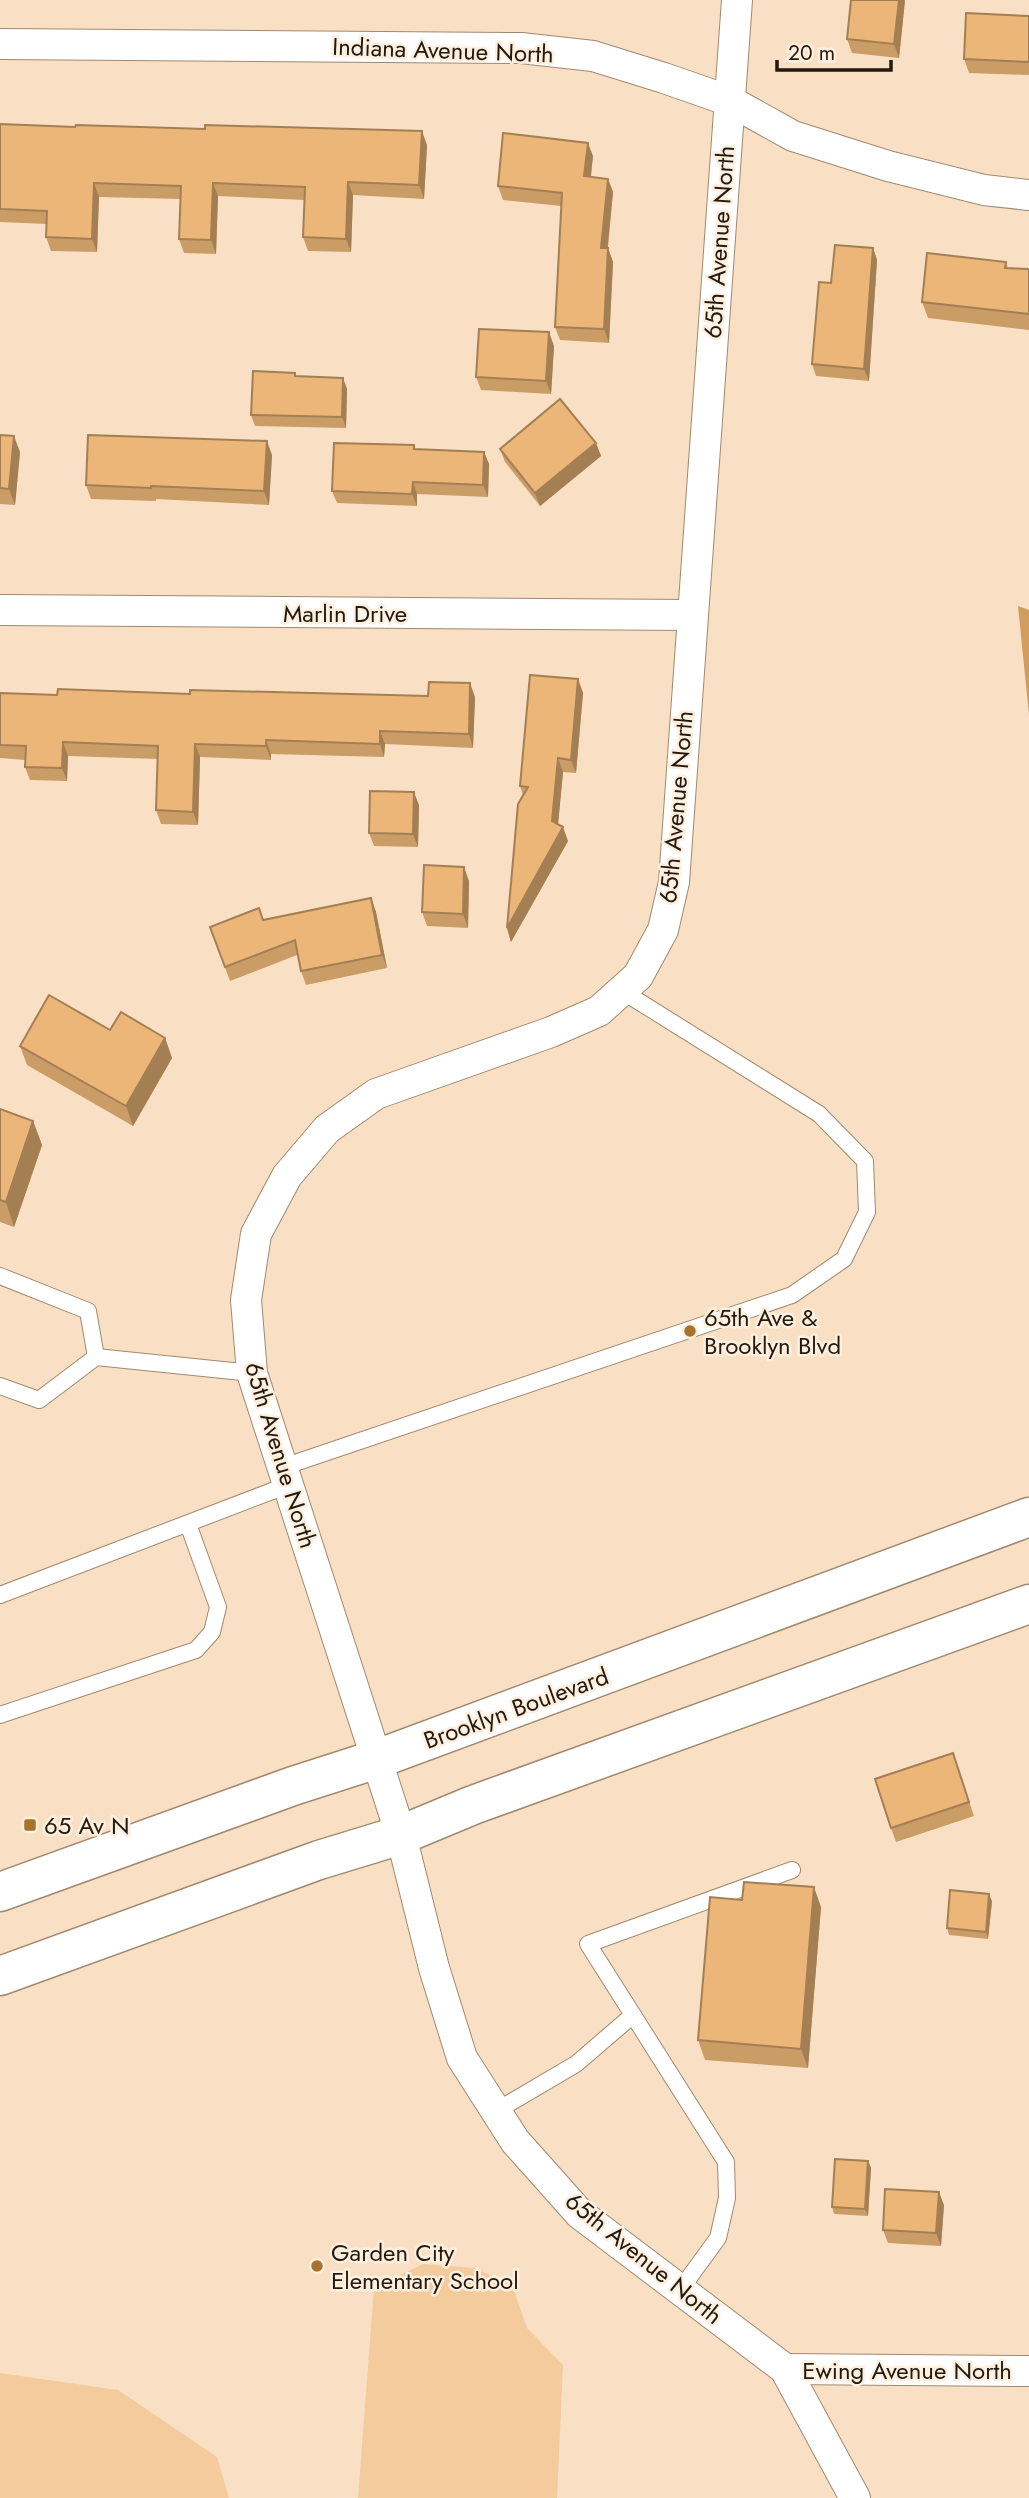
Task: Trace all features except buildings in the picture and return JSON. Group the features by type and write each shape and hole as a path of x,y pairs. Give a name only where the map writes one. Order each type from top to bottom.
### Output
{"main road":[{"name":"Brooklyn Boulevard","path":"0,1892 377,1759 1029,1517"},
{"path":"0,1976 319,1860 401,1835 473,1804 1029,1604"}],"street":[{"name":"65th Avenue North","path":"737,0 674,882 663,930 638,976 599,1011 551,1032 376,1094 327,1129 287,1176 256,1234 246,1300 252,1373 401,1835 434,1968 462,2058 515,2141 580,2214 785,2369 855,2498"},
{"name":"Indiana Avenue North","path":"0,44 521,48 593,56 730,101 793,136 888,166 984,190 1029,195"},
{"name":"Marlin Drive","path":"0,610 691,615"},
{"name":"Ewing Avenue North","path":"785,2369 1029,2371"}],"lane":[{"path":"0,1595 188,1524 286,1476 792,1294 844,1259 867,1212 865,1161 819,1114 621,991"},
{"path":"0,1276 88,1311 96,1357"},
{"path":"0,1385 38,1400 96,1357 252,1373"},
{"path":"0,1715 196,1650 212,1632 218,1607 188,1524"},
{"path":"681,2290 718,2238 727,2198 726,2162 588,1944 792,1870"},
{"path":"496,2111 576,2064 633,2015"}],"shaded area":[{"path":"1018,606 1029,610 1029,715"},
{"path":"423,2264 474,2268 512,2285 527,2328 563,2365 557,2498 358,2498 374,2288"},
{"path":"0,2373 118,2390 217,2457 229,2498 0,2498"}],"place":[{"name":"65th Ave & Brooklyn Blvd","path":"690,1331"},
{"name":"65 Av N","path":"30,1825"},
{"name":"Garden City Elementary School","path":"317,2266"}]}
